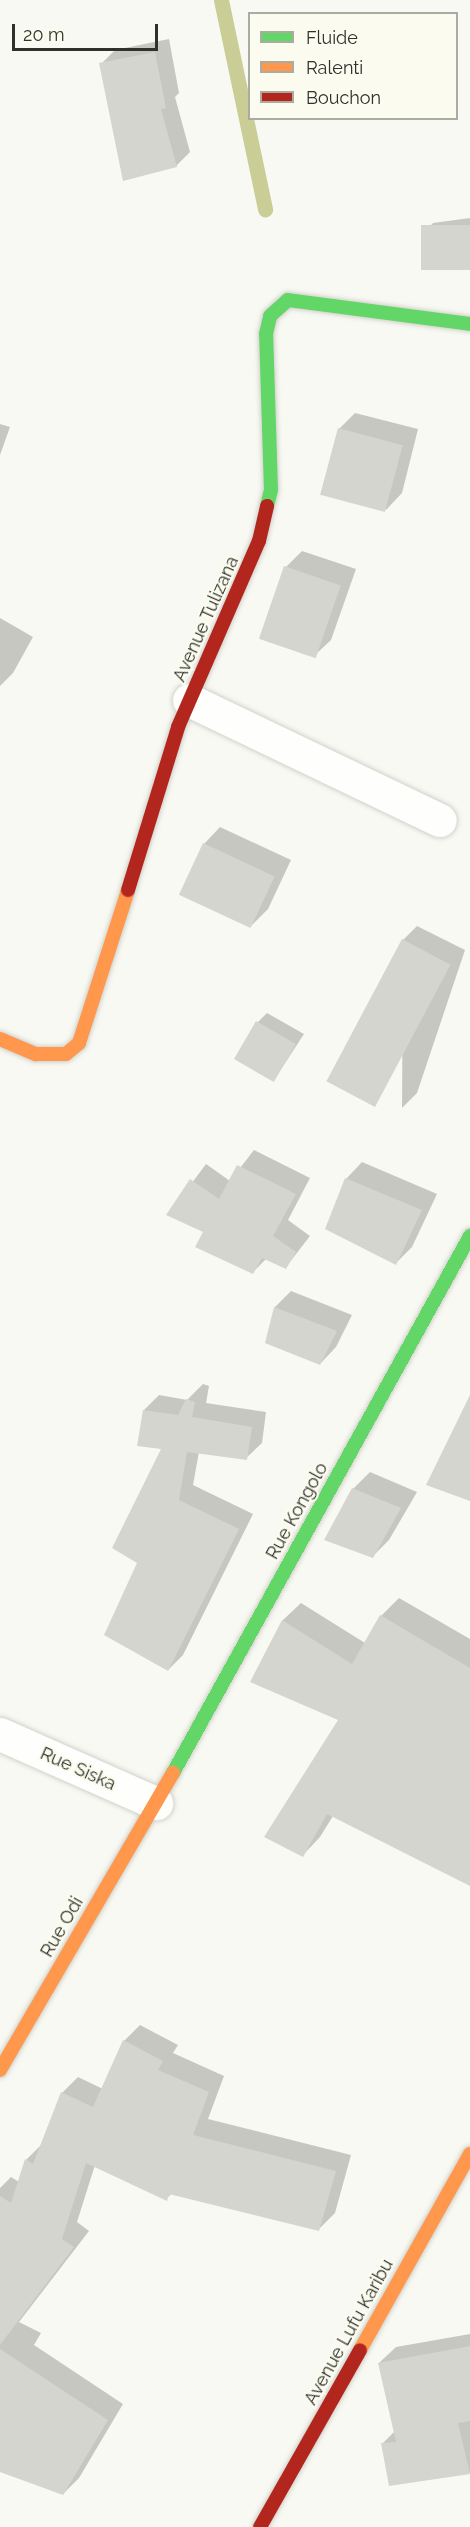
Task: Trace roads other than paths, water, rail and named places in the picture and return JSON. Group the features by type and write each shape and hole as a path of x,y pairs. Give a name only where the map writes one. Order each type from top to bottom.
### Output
{"street":[{"name":"Avenue Tulizana","path":"0,1039 36,1054 66,1054 79,1043 189,700 260,541 271,490 266,334 270,316 288,300 470,324"},
{"path":"189,700 440,820"},
{"name":"Rue Kongolo","path":"156,1803 470,1236"},
{"name":"Rue Siska","path":"0,1734 156,1803"},
{"name":"Rue Odi","path":"0,2070 156,1803"},
{"name":"Avenue Lufu Karibu","path":"260,2527 470,2154"}],"waterway":[{"path":"221,0 265,209"}]}
